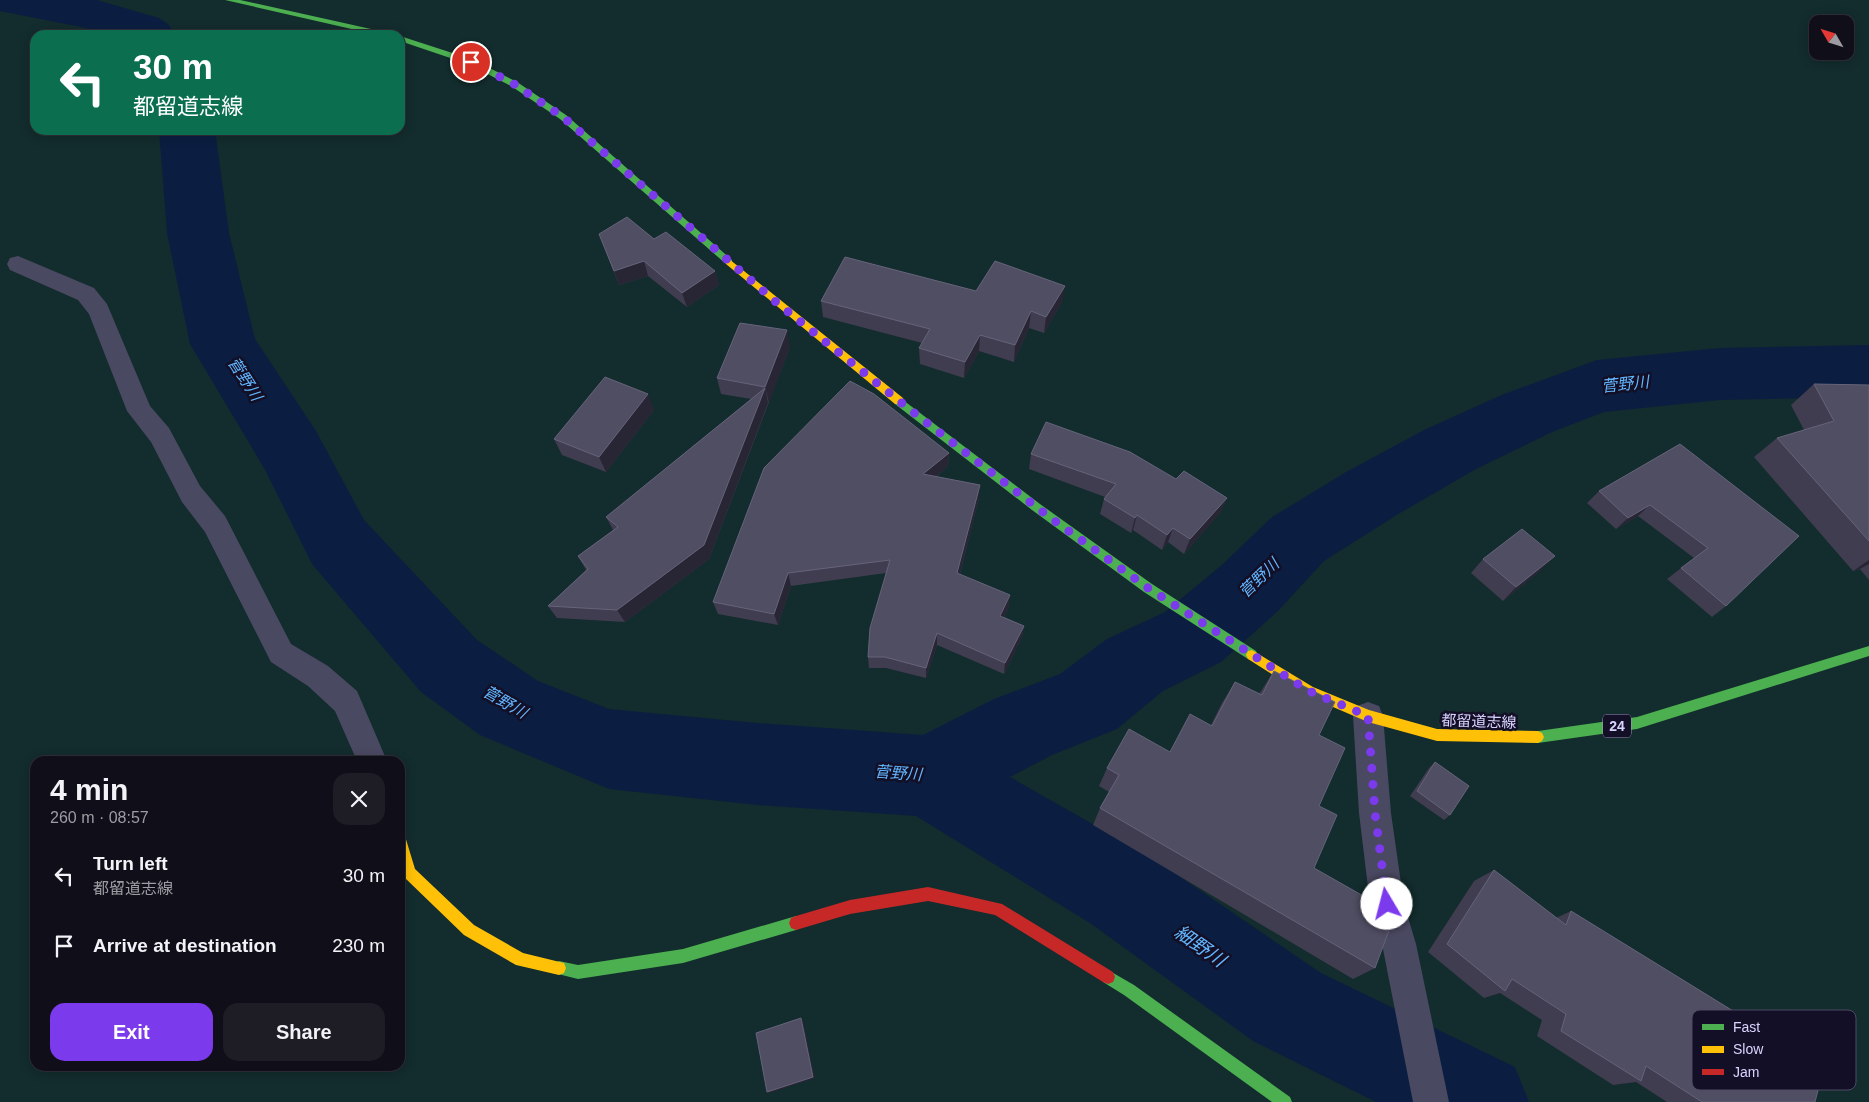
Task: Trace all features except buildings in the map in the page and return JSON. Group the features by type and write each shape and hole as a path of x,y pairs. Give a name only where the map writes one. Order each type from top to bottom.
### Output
{"main road":[{"path":"229,0 367,30"},
{"name":"都留道志線","path":"405,39 471,62 514,84 563,117 776,302 910,410 1036,507 1148,588 1309,691 1363,714 1437,735 1534,738 1637,723 1869,651"},
{"path":"405,857 410,873 469,930 521,960 578,972 683,956 850,907 928,894 997,909 1129,990 1285,1102"}],"street":[{"path":"18,264 86,294 99,310 140,411 160,435 191,494 215,524 281,654 318,676 346,701 370,756"},
{"path":"1363,714 1387,904 1398,944 1431,1102"}],"green space":[{"path":"0,0 1869,0 1869,1102 0,1102"}],"waterway":[{"name":"菅野川","path":"16,0 65,8 107,18 142,30"},
{"name":"菅野川","path":"188,135 198,233 223,344 291,451 338,542 449,666 509,708 609,749 757,764 928,776"},
{"name":"菅野川","path":"928,776 1023,727 1088,702 1135,665 1193,637 1250,588 1298,539 1374,492 1451,449 1528,413 1597,386 1720,374 1869,371"},
{"name":"細野川","path":"928,776 1122,891 1287,1007 1480,1102"}],"traffic: fast":[{"path":"229,0 366,30"},
{"path":"405,40 471,62 514,84 563,117 729,262"},
{"path":"899,401 1036,507 1148,588 1252,655"},
{"path":"1538,737 1637,723 1869,651"},
{"path":"559,968 578,972 683,956 796,923"},
{"path":"1108,977 1285,1102"}],"traffic: slow":[{"path":"729,262 899,401"},
{"path":"1252,655 1309,691 1368,716 1437,735 1538,737"},
{"path":"405,857 410,873 469,930 521,960 559,968"}],"traffic: jam":[{"path":"796,923 850,907 928,894 997,909 1108,977"}],"route":[{"path":"471,62 514,84 563,117 776,302 918,416 1052,519 1148,588 1309,691 1368,716 1375,813 1387,904"}]}
